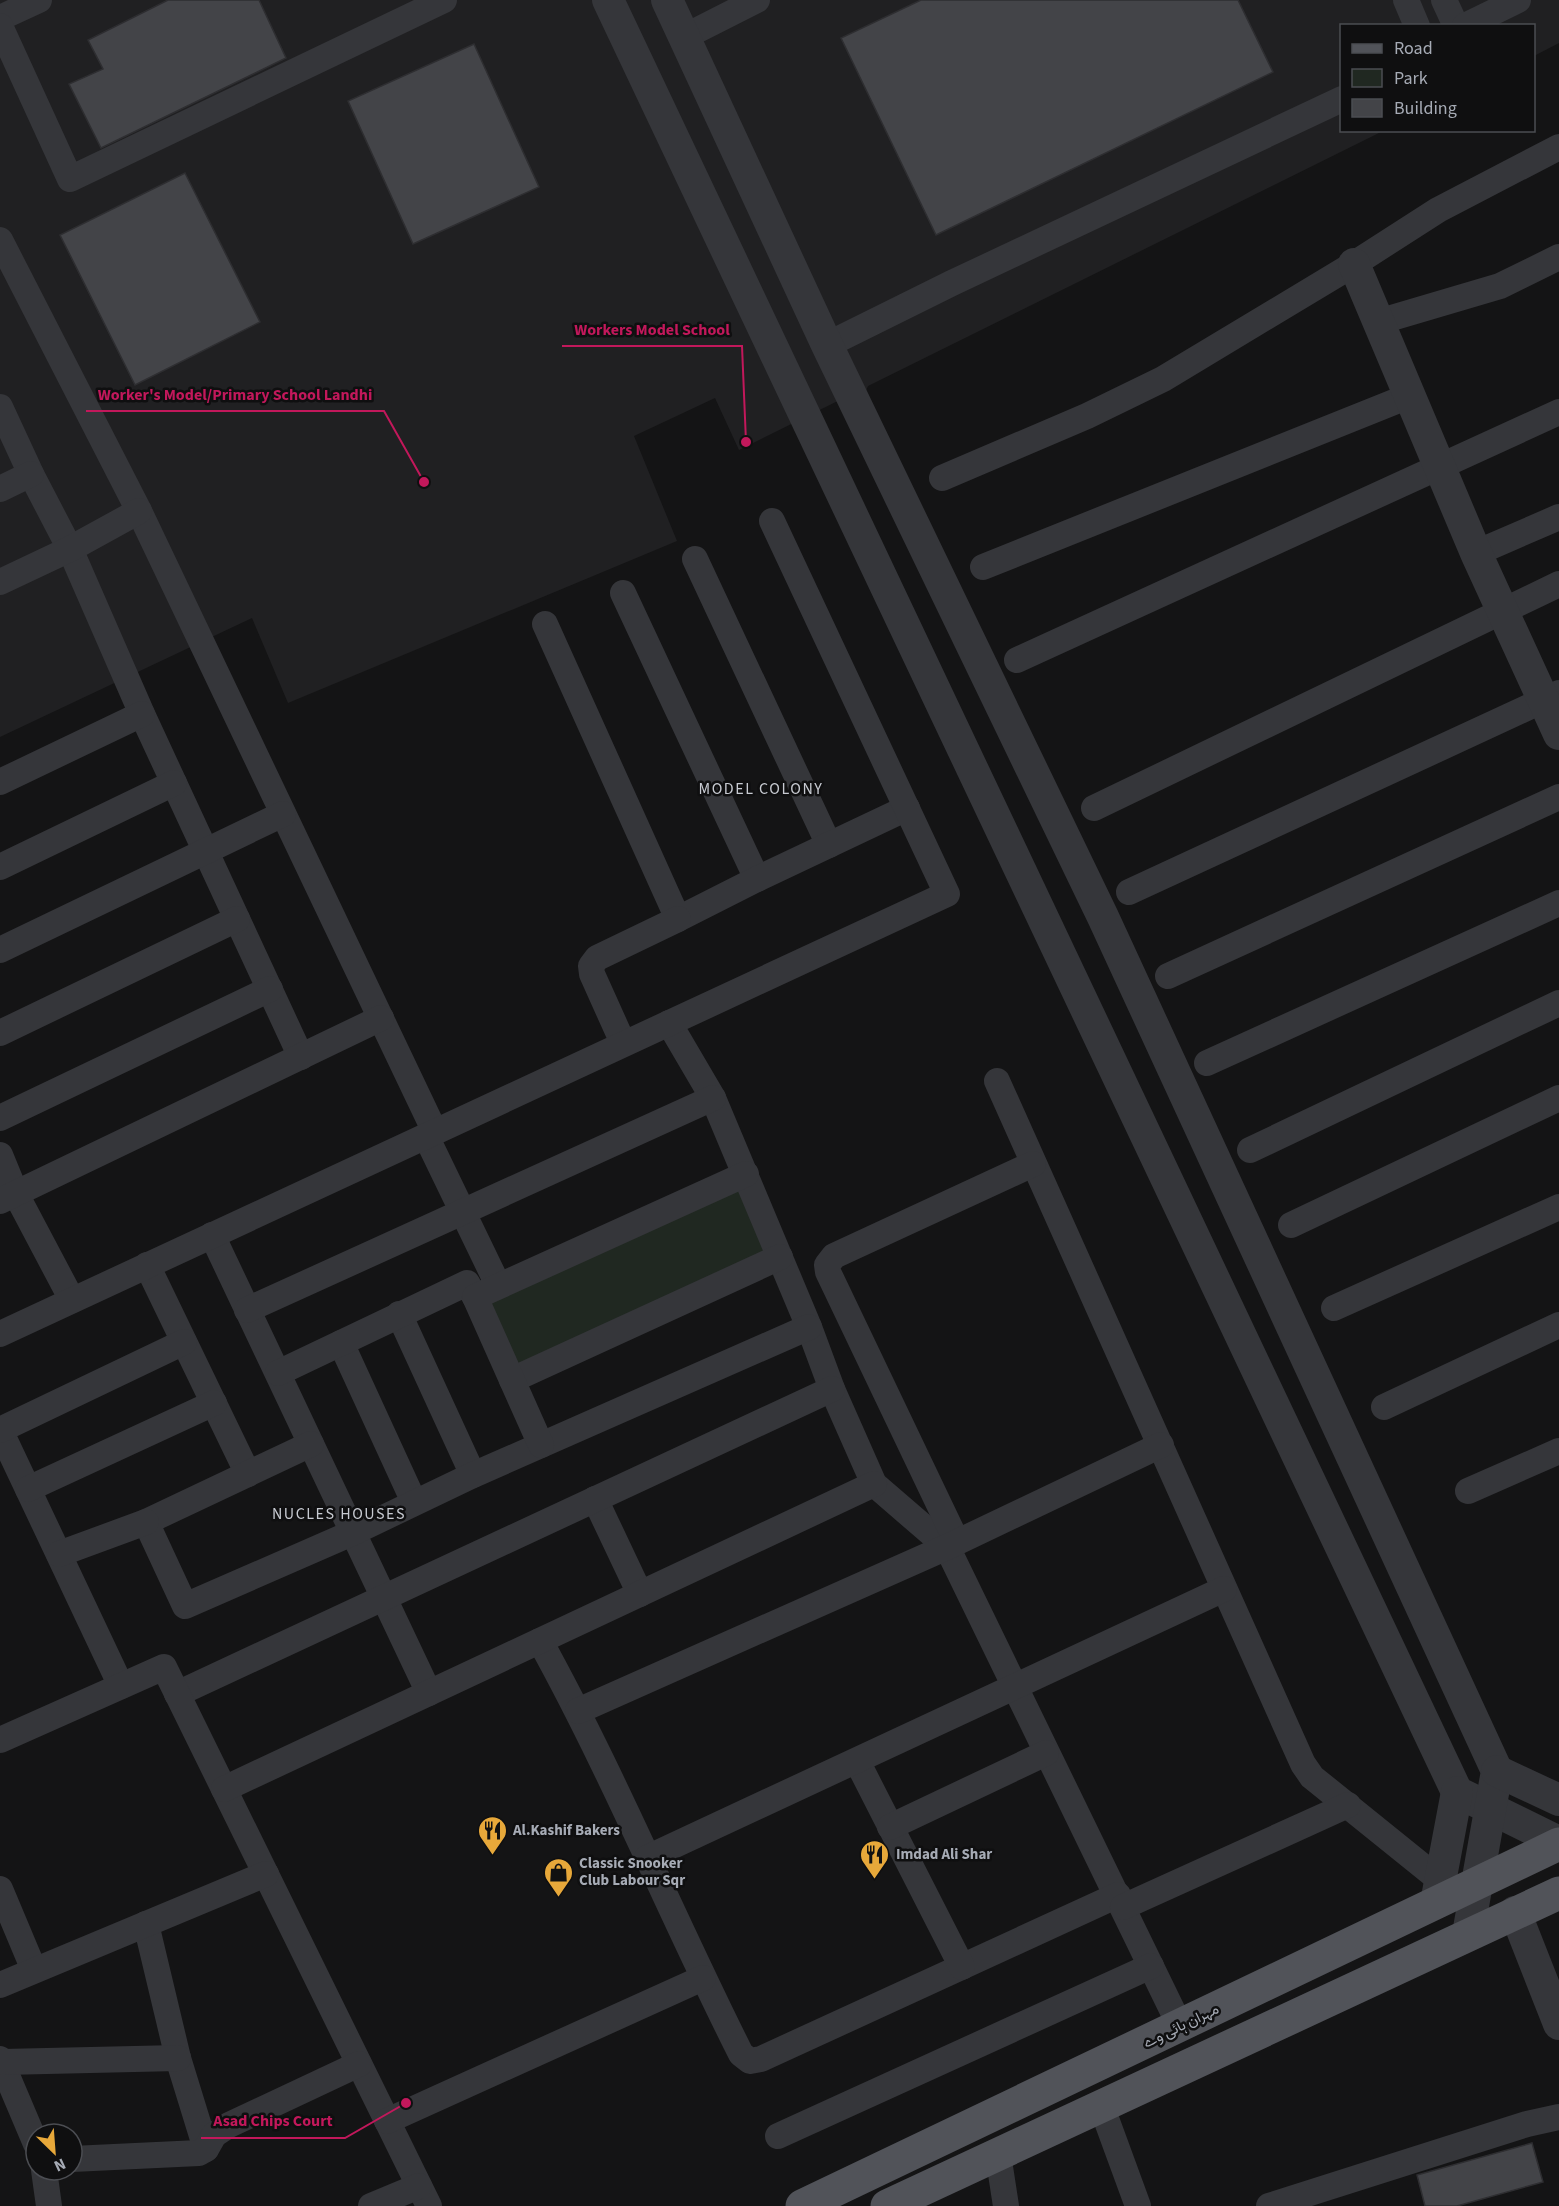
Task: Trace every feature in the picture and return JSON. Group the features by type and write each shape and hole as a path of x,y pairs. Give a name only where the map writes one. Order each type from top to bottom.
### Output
{"main road":[{"name":"مہران ہائی وے","path":"802,2206 1180,2026 1438,1892 1477,1883 1559,1843"},
{"path":"887,2206 1559,1893"}],"street":[{"path":"0,18 39,0"},
{"path":"0,26 70,178 444,0"},
{"path":"608,0 1457,1792 1438,1892"},
{"path":"667,0 827,345 1103,917 1497,1771 1468,1934"},
{"path":"1406,0 1416,24"},
{"path":"1444,0 1455,24"},
{"path":"1469,24 1518,0"},
{"path":"684,37 747,2"},
{"path":"827,345 952,283 1340,99"},
{"path":"942,478 1087,416 1163,379 1354,264 1438,210 1559,147"},
{"path":"0,240 139,511 381,1018 462,1211 498,1285"},
{"path":"1378,322 1500,286 1559,257"},
{"path":"1354,264 1438,468 1501,611 1551,696 1559,734"},
{"path":"983,567 1409,396"},
{"path":"1,411 70,549 142,714 301,1057"},
{"path":"1017,660 1559,412"},
{"path":"0,489 31,474"},
{"path":"0,582 70,549 139,511"},
{"path":"1476,554 1559,517"},
{"path":"0,1334 947,894 772,521"},
{"path":"695,559 829,844"},
{"path":"1094,808 1559,584"},
{"path":"623,593 757,879"},
{"path":"545,624 678,919"},
{"path":"1130,892 1551,696"},
{"path":"0,782 142,714"},
{"path":"0,867 174,783"},
{"path":"1168,976 1559,797"},
{"path":"623,1043 592,974 591,966 597,958 907,808"},
{"path":"0,950 283,814"},
{"path":"1207,1063 1559,903"},
{"path":"0,1033 237,919"},
{"path":"0,1118 270,989"},
{"path":"1250,1150 1559,1003"},
{"path":"8,1198 381,1018"},
{"path":"669,1023 713,1098 809,1327 832,1389 874,1484 952,1544"},
{"path":"997,1081 1303,1764 1312,1777 1348,1805 1438,1892"},
{"path":"247,1310 713,1098"},
{"path":"1291,1225 1559,1098"},
{"path":"0,1155 8,1198 72,1300"},
{"path":"1034,1164 834,1256 827,1265 828,1272 1046,1753 1121,1901 1180,2026"},
{"path":"475,1297 746,1174"},
{"path":"1334,1308 1559,1207"},
{"path":"212,1235 352,1533 386,1598 429,1693"},
{"path":"512,1380 780,1257"},
{"path":"147,1265 248,1474"},
{"path":"278,1373 467,1283 541,1445"},
{"path":"399,1314 473,1475"},
{"path":"1384,1407 1559,1325"},
{"path":"146,1522 185,1606 352,1533 473,1475 809,1327"},
{"path":"121,1686 0,1430 184,1342"},
{"path":"341,1343 414,1502"},
{"path":"177,1694 832,1389"},
{"path":"28,1489 214,1403"},
{"path":"58,1554 146,1522 311,1444"},
{"path":"578,1711 952,1544 1161,1445"},
{"path":"1468,1491 1559,1451"},
{"path":"224,1789 874,1484"},
{"path":"596,1500 640,1594"},
{"path":"647,1858 1224,1589"},
{"path":"540,1641 578,1711 741,2054 750,2061 761,2059 962,1967 1348,1805"},
{"path":"0,1740 164,1667 424,2196 371,2206"},
{"path":"890,1827 1046,1753"},
{"path":"857,1761 962,1967"},
{"path":"1497,1771 1559,1800"},
{"path":"1457,1792 1559,1843"},
{"path":"0,1985 266,1874"},
{"path":"0,1890 34,1970"},
{"path":"1515,1912 1559,2024"},
{"path":"146,1924 178,2058 206,2149"},
{"path":"778,2136 1151,1966"},
{"path":"387,2121 703,1978"},
{"path":"27,2122 1,2061 178,2058"},
{"path":"84,2158 199,2153 206,2149 214,2135 229,2125 359,2064"},
{"path":"1101,2105 1138,2206"},
{"path":"1269,2206 1527,2124 1559,2117"},
{"path":"998,2154 1006,2206"},
{"path":"46,2182 49,2206"}],"shaded area":[{"path":"0,0 1559,0 1559,43 1535,55 1535,24 1340,24 1340,132 1381,132 868,386 865,393 862,389 739,450 715,398 634,436 677,541 288,703 252,618 0,737"}],"green space":[{"path":"742,1184 770,1251 516,1372 480,1298"}],"building":[{"path":"168,0 259,0 286,58 101,148 69,84 103,69 88,40"},
{"path":"921,0 1238,0 1273,72 936,235 841,38"},
{"path":"474,44 539,187 413,244 348,101"},
{"path":"185,173 260,322 135,385 60,235"},
{"path":"1532,2143 1543,2182 1457,2206 1425,2206 1417,2175"}],"place":[{"name":"Workers Model School","path":"746,442"},
{"name":"Worker's Model/Primary School Landhi","path":"424,482"},
{"name":"Al.Kashif Bakers","path":"492,1856"},
{"name":"Imdad Ali Shar","path":"875,1880"},
{"name":"Classic Snooker Club Labour Sqr","path":"558,1898"},
{"name":"Asad Chips Court","path":"406,2103"}],"district":[{"name":"MODEL COLONY","path":"761,789"},
{"name":"NUCLES HOUSES","path":"339,1514"}]}
